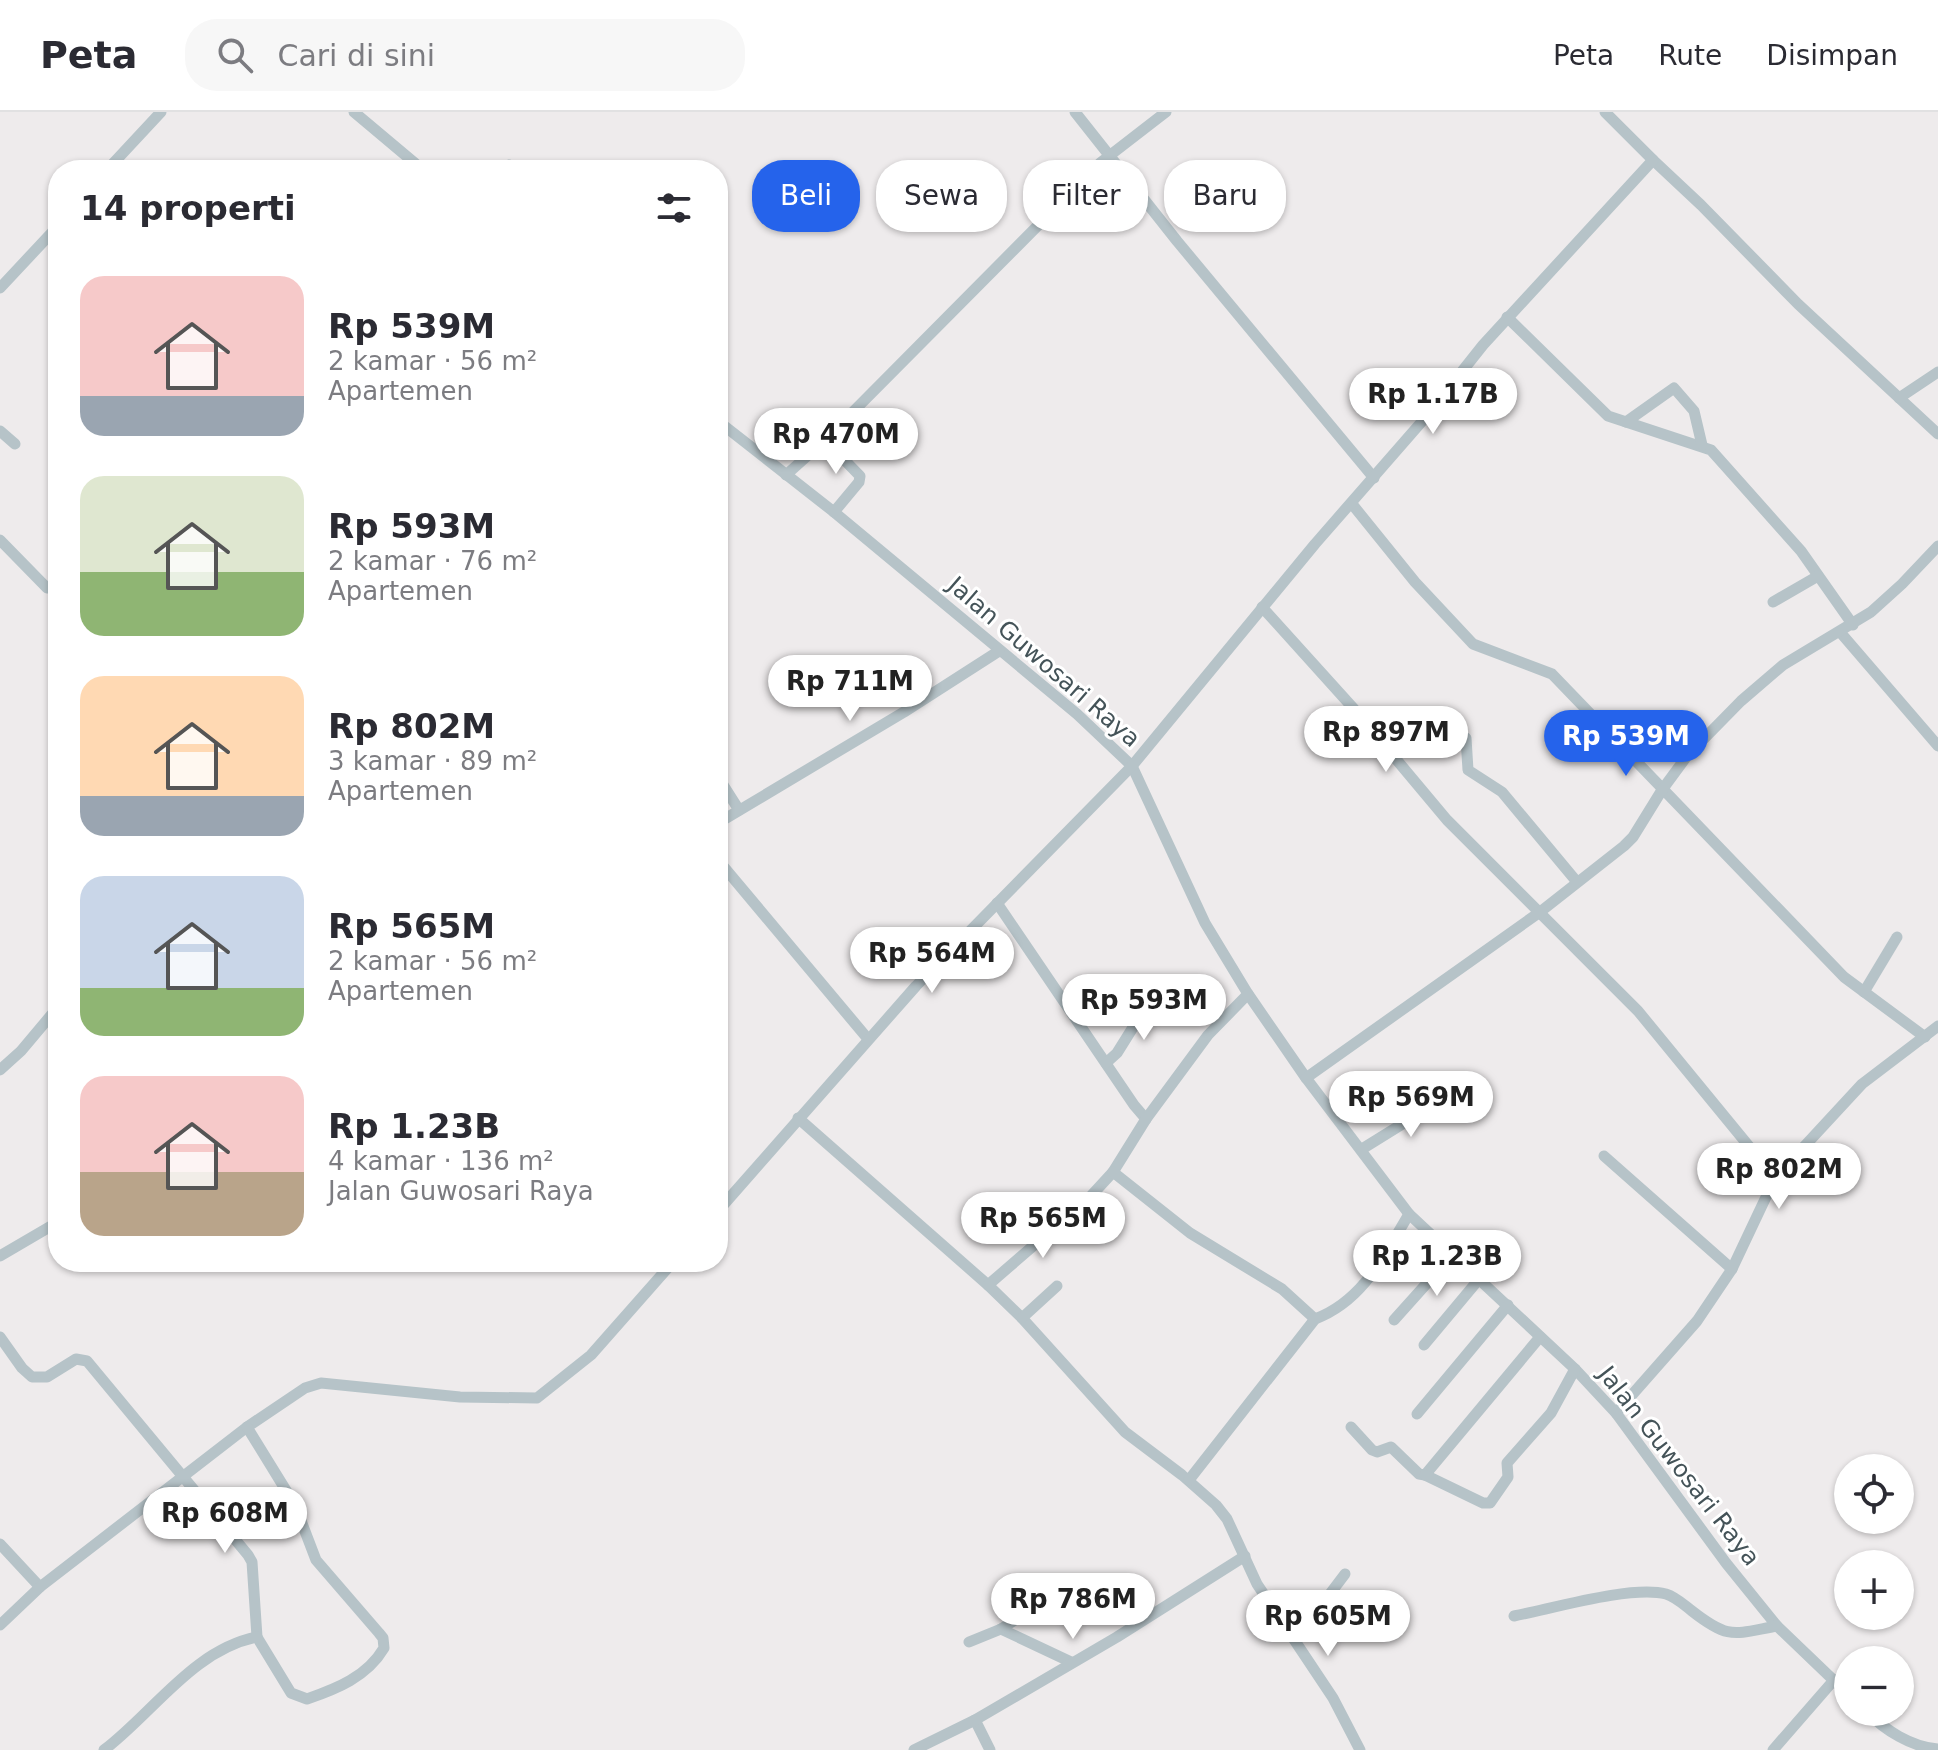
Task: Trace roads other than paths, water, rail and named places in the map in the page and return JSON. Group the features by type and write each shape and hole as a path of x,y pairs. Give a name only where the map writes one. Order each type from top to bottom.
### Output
{"street":[{"path":"116,160 161,112"},
{"path":"354,112 411,160"},
{"path":"1075,112 1255,337 1374,478"},
{"path":"786,475 825,440 1110,155 1166,112"},
{"path":"1605,112 1798,304 1938,434"},
{"path":"728,1199 916,986 1132,766 1507,317 1653,160"},
{"path":"0,288 48,237"},
{"path":"1507,317 1608,416 1711,450 1801,551 1853,625"},
{"path":"1899,398 1938,372"},
{"path":"1626,422 1674,388 1694,411 1702,445"},
{"name":"Jalan Guwosari Raya","path":"728,429 834,512 1077,714 1132,766 1205,923 1248,994 1306,1078 1409,1214 1575,1369 1616,1413 1726,1563 1777,1626 1834,1680"},
{"path":"0,431 15,444"},
{"path":"825,440 860,476 859,482 834,512"},
{"path":"1352,504 1415,582 1473,644 1552,674 1844,977 1925,1037"},
{"path":"0,540 48,588"},
{"path":"1306,1078 1540,912 1633,837 1687,756 1741,701 1783,665 1853,625 1902,584 1938,546"},
{"path":"1773,602 1818,576"},
{"path":"1262,607 1354,709 1447,820 1638,1011 1775,1178"},
{"path":"1840,632 1938,746"},
{"path":"728,817 904,712 999,651"},
{"path":"1466,738 1468,770 1502,792 1577,882"},
{"path":"728,793 739,810"},
{"path":"728,872 868,1039"},
{"path":"997,903 1146,1119"},
{"path":"1864,992 1897,937"},
{"path":"988,1285 1090,1197 1113,1172 1146,1119 1208,1035 1248,994"},
{"path":"1106,1063 1160,997"},
{"path":"0,1070 48,1019"},
{"path":"1616,1413 1697,1321 1732,1269 1775,1178 1862,1084 1938,1026"},
{"path":"1362,1149 1441,1100"},
{"path":"798,1118 988,1285 1125,1432 1189,1480 1216,1505 1227,1519 1257,1584 1333,1698 1360,1750"},
{"path":"1604,1156 1732,1269"},
{"path":"1113,1172 1190,1233 1282,1289 1315,1319"},
{"path":"1189,1480 1315,1319 1335,1312 1351,1300 1409,1214"},
{"path":"0,1256 48,1228"},
{"path":"1394,1320 1454,1253"},
{"path":"0,1625 40,1587 247,1427 305,1388 321,1383 460,1397 537,1398 591,1355 662,1272"},
{"path":"1424,1345 1480,1278"},
{"path":"1022,1318 1057,1286"},
{"path":"1417,1414 1508,1305"},
{"path":"0,1337 32,1377 47,1377 76,1359 87,1361 252,1562 257,1637 291,1693 307,1699 352,1680 379,1656 384,1643 379,1633 316,1560 295,1505 247,1427"},
{"path":"1425,1475 1540,1337"},
{"path":"1351,1427 1372,1450 1377,1452 1391,1447 1419,1474 1483,1503 1490,1503 1508,1477 1507,1463 1551,1413 1575,1369"},
{"path":"0,1544 40,1587"},
{"path":"914,1750 975,1720 1117,1637 1245,1556"},
{"path":"1295,1640 1345,1574"},
{"path":"1514,1616 1624,1594 1656,1593 1673,1597 1715,1629 1737,1635 1777,1626"},
{"path":"969,1642 1001,1629 1018,1618"},
{"path":"1001,1629 1071,1662"},
{"path":"104,1750 204,1659 237,1641 257,1637"},
{"path":"1773,1750 1834,1680"},
{"path":"975,1720 990,1750"},
{"path":"1882,1726 1923,1747 1938,1749"}]}
